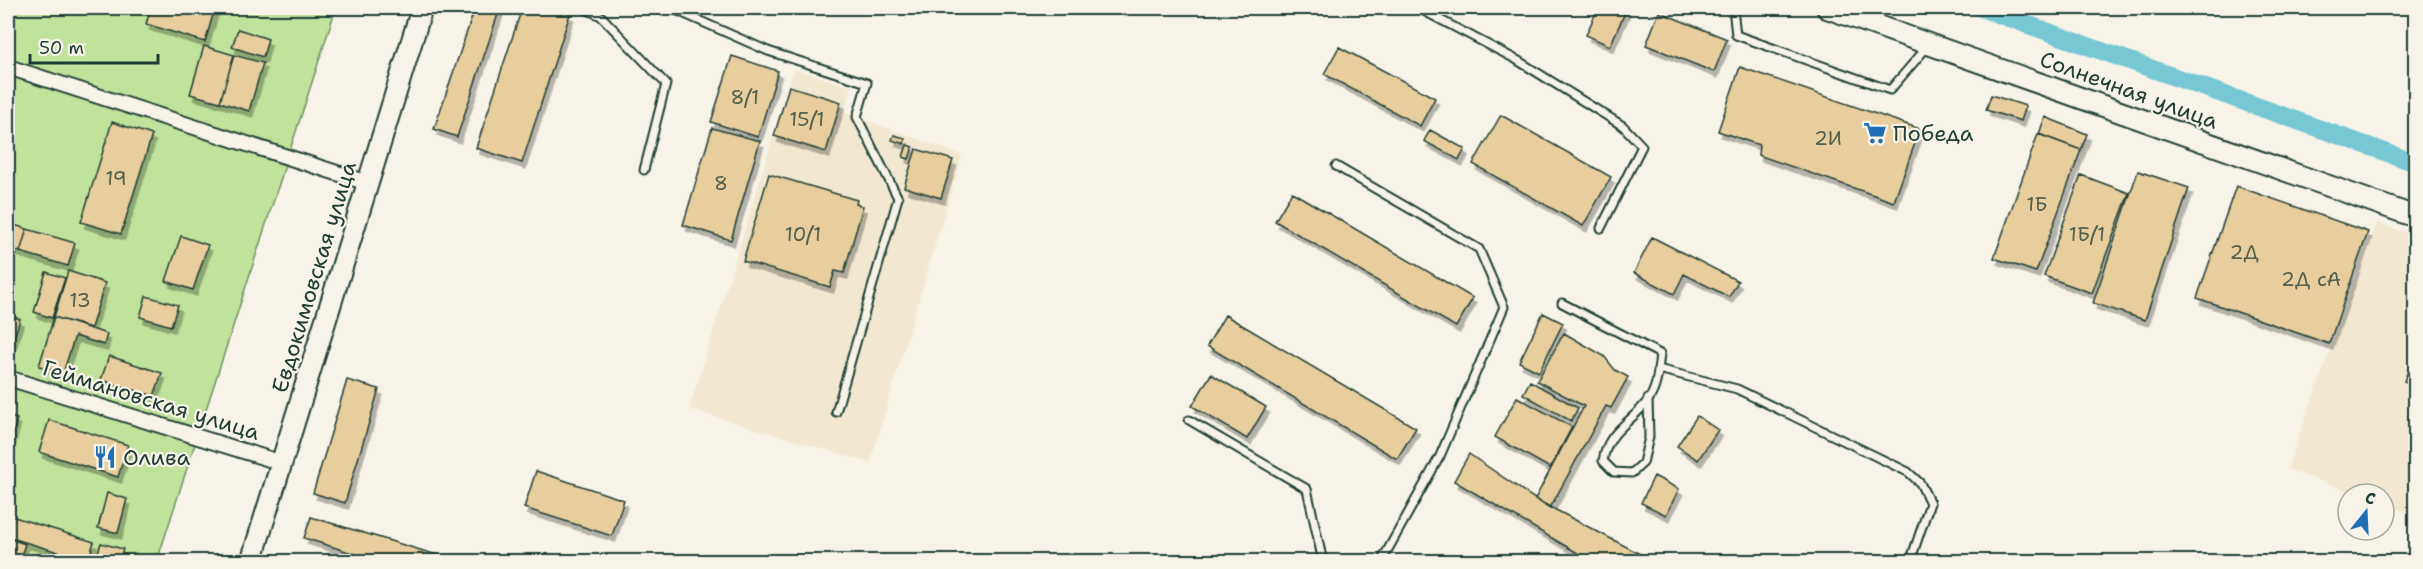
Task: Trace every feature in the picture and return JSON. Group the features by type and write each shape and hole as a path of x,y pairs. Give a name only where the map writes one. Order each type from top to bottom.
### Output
{"main road":[{"name":"Евдокимовская улица","path":"251,561 422,8"},
{"name":"Солнечная улица","path":"1827,8 2415,217"}],"street":[{"path":"8,67 368,183"},
{"name":"Геймановская улица","path":"8,378 282,463"}],"lane":[{"path":"583,8 601,16 666,84 644,170"},
{"path":"672,8 768,51 867,83 857,117 898,198 836,412"},
{"path":"1418,8 1517,60 1623,126 1642,146 1600,228"},
{"path":"1733,8 1736,34 1890,90 1930,44"},
{"path":"1336,166 1479,249 1504,307 1440,456 1381,561"},
{"path":"1562,303 1660,354 1655,387 1648,399 1605,445 1603,461 1614,471 1632,473 1642,463 1648,437 1648,399"},
{"path":"1658,369 1737,389 1908,472 1920,483 1930,503 1910,561"},
{"path":"1189,420 1307,489 1323,561"}],"shaded area":[{"path":"794,69 852,87 844,112 962,155 870,463 689,409"},
{"path":"2377,222 2415,236 2415,515 2396,508 2396,482 2336,482 2336,487 2287,469"}],"green space":[{"path":"8,8 336,8 157,561 8,561"}],"building":[{"path":"151,8 215,8 205,42 146,24"},
{"path":"475,8 500,8 457,137 434,129"},
{"path":"522,8 551,8 570,14 522,163 476,148"},
{"path":"1598,8 1627,8 1610,46 1586,35"},
{"path":"1659,12 1727,39 1714,72 1646,45"},
{"path":"238,29 268,39 263,57 232,47"},
{"path":"204,46 234,55 220,102 190,94"},
{"path":"1339,47 1435,98 1420,126 1324,74"},
{"path":"234,55 263,63 249,111 220,102"},
{"path":"732,56 778,71 758,137 711,122"},
{"path":"1740,67 1920,129 1894,202 1758,155 1759,145 1718,131"},
{"path":"789,86 841,102 826,152 774,136"},
{"path":"1991,95 2026,106 2021,121 1986,110"},
{"path":"1501,115 1611,177 1583,226 1473,164"},
{"path":"2045,117 2087,134 2081,150 2039,134"},
{"path":"112,122 152,135 121,234 81,222"},
{"path":"712,128 760,141 731,240 683,225"},
{"path":"1430,130 1465,149 1459,160 1424,141"},
{"path":"2038,134 2081,150 2036,272 1994,258"},
{"path":"894,135 905,138 904,144 892,140"},
{"path":"907,145 913,147 909,159 903,157"},
{"path":"916,149 953,160 941,198 904,187"},
{"path":"2138,171 2189,188 2145,320 2093,303"},
{"path":"769,174 857,200 856,204 863,206 844,273 835,271 830,287 743,261"},
{"path":"2081,175 2129,193 2092,293 2044,276"},
{"path":"2236,186 2368,232 2329,344 2197,298"},
{"path":"1292,192 1473,298 1456,327 1275,221"},
{"path":"8,223 27,229 20,252 8,248"},
{"path":"27,229 75,243 68,266 20,252"},
{"path":"181,236 208,245 193,290 166,281"},
{"path":"1652,237 1738,281 1729,297 1684,274 1674,294 1634,273"},
{"path":"68,271 105,283 91,328 54,317"},
{"path":"46,272 65,278 52,318 34,312"},
{"path":"146,296 178,305 171,326 140,317"},
{"path":"1543,313 1563,323 1539,372 1519,362"},
{"path":"8,315 20,319 8,357"},
{"path":"1225,315 1416,428 1397,459 1207,346"},
{"path":"54,317 107,334 104,345 75,336 63,373 39,366"},
{"path":"1564,333 1604,356 1615,370 1628,377 1611,408 1606,406 1550,508 1535,499 1584,406 1537,381"},
{"path":"2416,351 2416,385 2404,381"},
{"path":"109,356 162,373 154,396 101,380"},
{"path":"1211,374 1266,407 1247,439 1192,406"},
{"path":"347,380 379,389 345,503 313,493"},
{"path":"1530,381 1578,408 1571,421 1523,394"},
{"path":"1517,397 1572,427 1550,468 1495,437"},
{"path":"8,416 17,419 8,453"},
{"path":"1697,416 1718,430 1698,460 1677,446"},
{"path":"49,420 128,445 118,477 39,452"},
{"path":"1469,454 1535,499 1646,557 1643,562 1593,562 1454,481"},
{"path":"536,471 624,500 612,536 524,508"},
{"path":"1654,476 1679,489 1666,515 1641,503"},
{"path":"107,493 127,499 118,533 98,528"},
{"path":"8,515 94,542 88,561 8,537"},
{"path":"311,517 460,562 381,562 304,538"},
{"path":"8,538 25,544 19,562 8,562"},
{"path":"101,543 123,549 119,562 95,562"}],"waterway":[{"path":"1981,8 2416,163"}],"place":[{"name":"Победа","path":"1875,133"},
{"name":"Олива","path":"105,457"}]}
